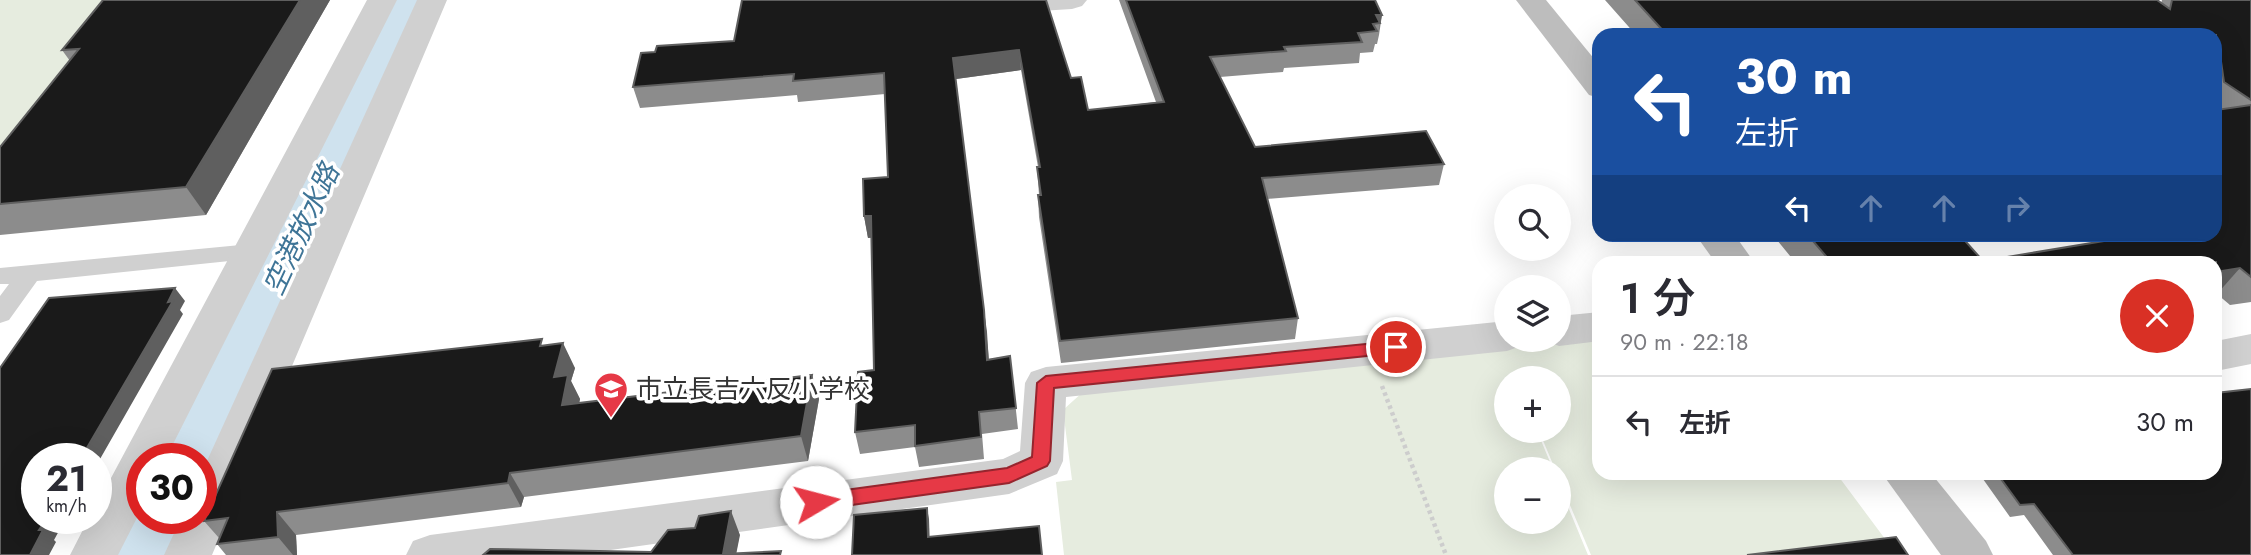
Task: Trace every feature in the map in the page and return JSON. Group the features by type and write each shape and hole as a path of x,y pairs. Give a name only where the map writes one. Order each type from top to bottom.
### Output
{"street":[{"path":"152,443 382,0"},
{"path":"188,555 432,0"},
{"path":"907,0 926,9 1072,0"},
{"path":"1531,0 1592,78"},
{"path":"1719,242 1730,256"},
{"path":"1571,330 1592,328"},
{"path":"430,555 1009,475 1041,461 1046,383 1494,337"},
{"path":"2222,355 2251,349"},
{"path":"1909,480 1969,555"},
{"path":"94,555 126,494"}],"lane":[{"path":"0,276 251,252"},
{"path":"0,314 29,274"}],"path":[{"path":"1369,350 1446,555"}],"shaded area":[{"path":"0,0 135,0 0,167"},
{"path":"1592,336 1592,480 1841,480 1897,555 1591,555 1571,508 1571,457 1550,457 1544,443 1571,443 1571,366 1494,366 1494,443 1542,443 1548,457 1494,457 1494,534 1571,534 1571,514 1588,555 1064,555 1056,482 1072,480 1063,410 1084,391 1494,346 1494,352 1571,352 1571,338"}],"building":[{"path":"103,0 300,0 186,187 0,204 0,147 79,49 62,50"},
{"path":"742,0 1046,0 1071,78 1081,77 1088,110 1164,102 1126,0 1375,0 1382,15 1376,15 1380,23 1373,24 1377,31 1358,33 1362,42 1284,47 1286,51 1210,57 1255,147 1426,131 1444,164 1262,178 1298,318 1060,341 1038,195 1041,195 1037,167 1040,167 1019,50 953,58 984,310 987,360 1010,356 1016,408 979,412 981,437 915,446 915,425 855,432 858,372 874,370 871,216 864,216 863,179 888,177 884,73 793,81 794,74 633,87 641,53 655,52 657,46 734,41"},
{"path":"1635,0 2157,0 2170,9 2172,0 2251,0 2251,100 2224,82 2222,28 1661,28"},
{"path":"2251,105 2251,277 2240,268 2222,271 2222,256 2013,256 2098,242 2222,242 2222,109"},
{"path":"1814,242 1966,242 1979,256 1826,256"},
{"path":"175,288 168,302 173,301 90,443 21,443 21,534 41,534 30,555 0,555 0,368 49,298"},
{"path":"542,339 540,346 563,343 554,377 568,375 562,405 812,375 801,436 510,473 508,483 277,512 278,537 217,544 228,518 217,519 217,492 272,369"},
{"path":"2251,389 2251,555 2073,555 2034,504 2020,505 2002,480 2222,480 2222,392"},
{"path":"927,508 928,537 1039,526 1042,555 852,555 854,515"},
{"path":"731,511 723,554 781,551 780,555 483,555 490,549 651,552 668,530 695,528 699,516"},
{"path":"1896,537 1908,555 1747,555"}],"waterway":[{"name":"空港放水路","path":"200,443 408,0"},
{"name":"空港放水路","path":"149,555 159,534"}],"place":[{"name":"市立長吉六反小学校","path":"611,419"}],"route":[{"path":"816,502 1009,475 1041,461 1046,383 1396,347"}]}
